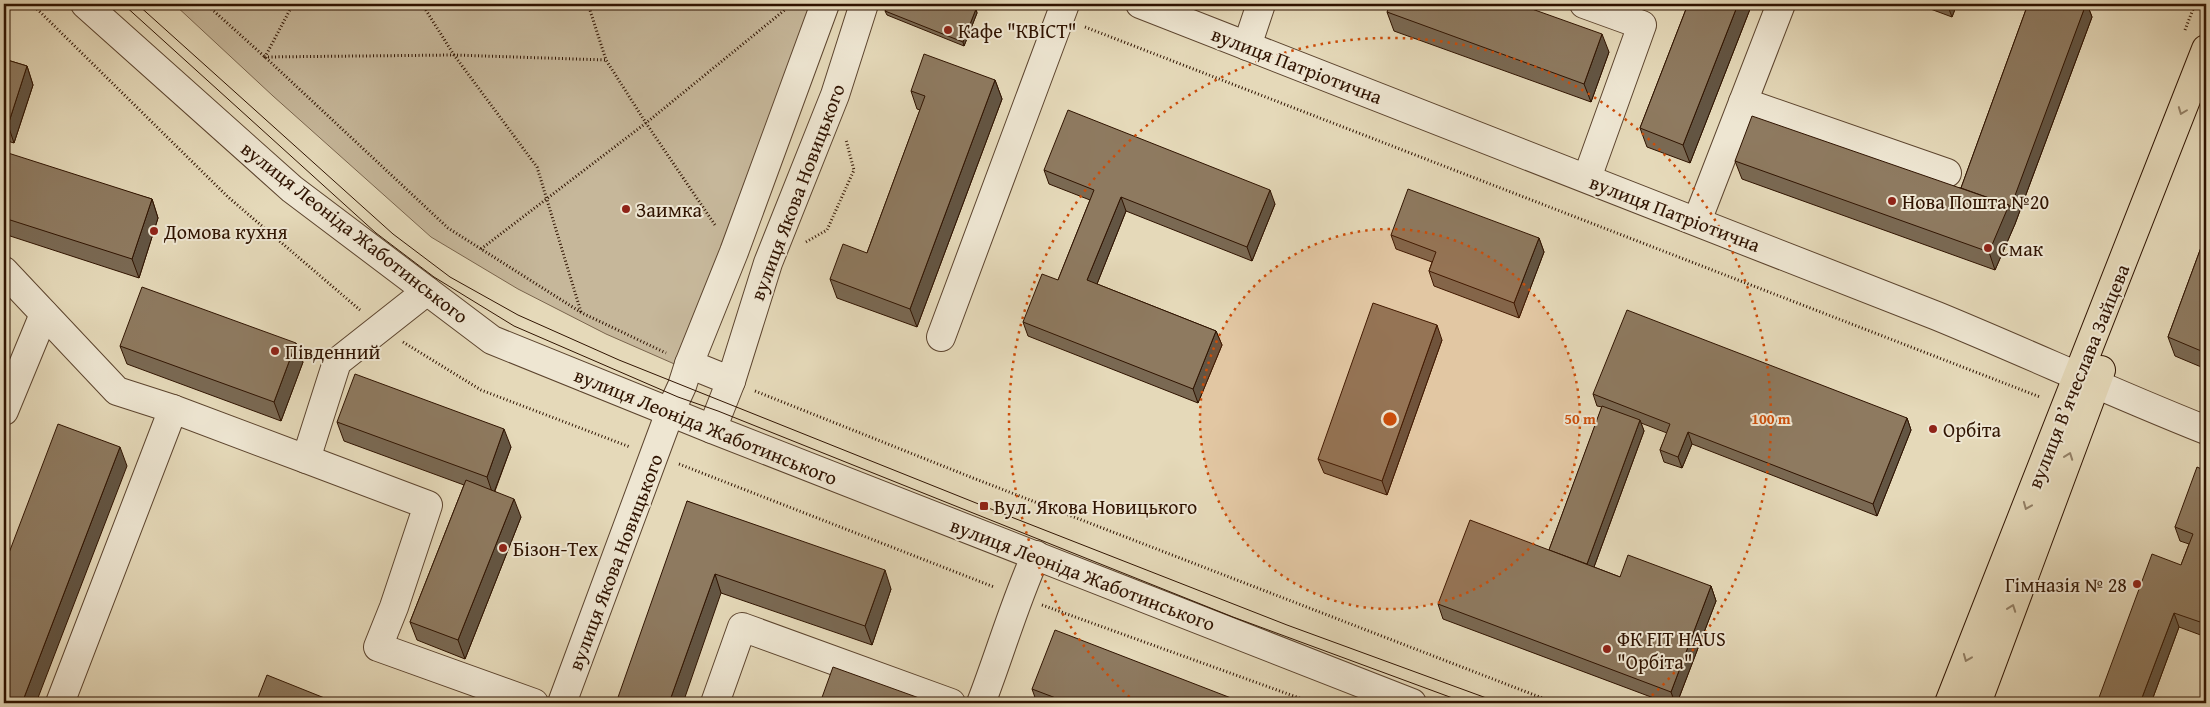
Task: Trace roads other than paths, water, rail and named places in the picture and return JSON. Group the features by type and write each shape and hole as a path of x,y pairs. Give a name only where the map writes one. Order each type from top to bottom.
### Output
{"main road":[{"name":"вулиця Вʼячеслава Зайцева","path":"1977,703 2086,381 2206,49"},
{"name":"вулиця Вʼячеслава Зайцева","path":"1948,703 2206,97"}],"street":[{"name":"вулиця Леоніда Жаботинського","path":"85,4 292,189 492,340 712,429 1412,703"},
{"name":"вулиця Якова Новицького","path":"562,703 670,412 682,386 688,364 734,252 825,4"},
{"name":"вулиця Якова Новицького","path":"712,429 731,381 768,262 835,95 864,4"},
{"name":"вулиця Патріотична","path":"1140,4 1937,316 2058,366 2086,381 2206,430"},
{"path":"1247,46 1261,4"},
{"path":"1584,4 1642,25 1587,178"},
{"path":"1697,222 1781,4"},
{"path":"940,337 1062,11"},
{"path":"1743,102 1947,173"},
{"path":"4,271 117,391 428,505 378,647 534,703"},
{"path":"306,459 337,362 427,291"},
{"path":"4,410 44,314"},
{"path":"688,364 731,381"},
{"path":"60,703 173,410"},
{"path":"981,703 1018,596 1036,556"},
{"path":"715,703 742,627 951,703"}],"tram line":[{"path":"123,4 376,233 434,277 514,326 678,397 718,411 1233,617 1466,703"},
{"path":"137,4 393,234 450,277 518,315 619,360 1001,513 1287,625 1500,703"}],"place":[{"name":"Кафе \"КВІСТ\"","path":"948,30"},
{"name":"Нова Пошта №20","path":"1892,201"},
{"name":"Заимка","path":"626,209"},
{"name":"Домова кухня","path":"154,231"},
{"name":"Смак","path":"1988,248"},
{"name":"Південний","path":"275,351"},
{"name":"Орбіта","path":"1933,429"},
{"name":"Вул. Якова Новицького","path":"984,506"},
{"name":"Бізон-Тех","path":"503,548"},
{"name":"Гімназія № 28","path":"2137,584"},
{"name":"ФК FIT HAUS \"Орбіта\"","path":"1607,649"}]}
